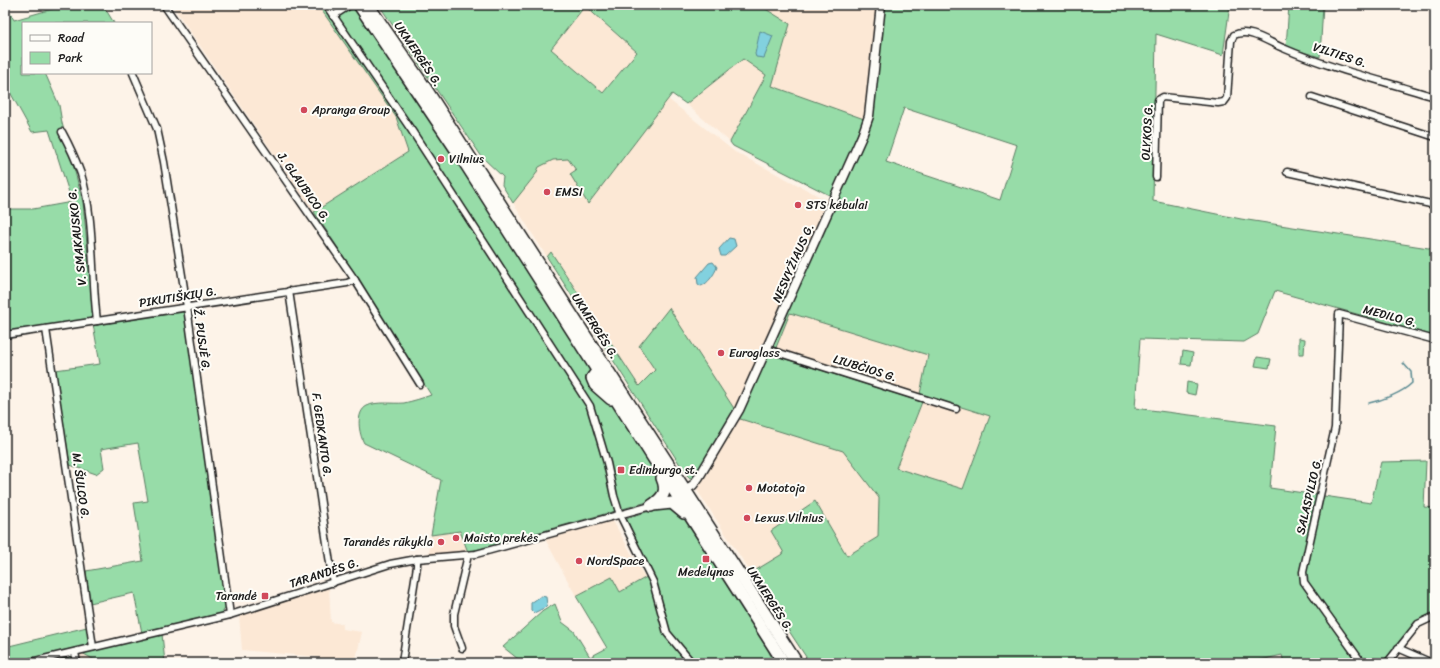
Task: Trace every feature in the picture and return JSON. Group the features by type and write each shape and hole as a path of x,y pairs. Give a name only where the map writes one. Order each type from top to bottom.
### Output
{"highway":[{"name":"UKMERGĖS G.","path":"358,5 458,153 598,373 593,376 593,383 620,406 775,649"},
{"name":"UKMERGĖS G.","path":"368,5 426,90 797,663"},
{"path":"598,373 603,373 622,391"},
{"path":"651,506 662,497 665,491 655,462"},
{"path":"651,506 663,503 672,503 694,522"},
{"path":"775,649 781,663"},
{"path":"775,649 784,663"}],"street":[{"name":"J. GLAUBICO G.","path":"164,5 355,280 420,384"},
{"path":"326,5 412,131 590,406 607,463 614,496 620,515 653,582 667,633 692,663"},
{"path":"333,16 350,5"},
{"name":"NESVYŽIAUS G.","path":"685,490 699,477 739,410 834,202 869,116 881,5"},
{"name":"VILTIES G.","path":"1218,103 1224,102 1227,98 1231,41 1234,35 1239,33 1258,36 1284,48 1338,67 1435,97"},
{"name":"Ž. PUSJĖ G.","path":"133,74 159,135 187,307 230,614"},
{"path":"1312,97 1435,137"},
{"name":"OLYKOS G.","path":"1156,177 1157,104 1160,98 1218,103"},
{"name":"V. SMAKAUSKO G.","path":"62,132 81,173 85,190 92,244 93,288 98,321"},
{"path":"1287,172 1435,206"},
{"name":"PIKUTIŠKIŲ G.","path":"5,335 347,283 355,280"},
{"name":"F. GEDKANTO G.","path":"289,291 333,583"},
{"name":"MEDILO G.","path":"1339,314 1435,340"},
{"name":"SALASPILIO G.","path":"1339,314 1335,428 1303,572 1304,582 1362,663"},
{"name":"M. ŠULCO G.","path":"46,329 93,647"},
{"name":"LIUBČIOS G.","path":"767,349 956,410"},
{"name":"TARANDĖS G.","path":"27,663 230,614 333,583 380,566 417,559 468,555 651,506"},
{"path":"462,648 453,621 468,555"},
{"path":"402,662 417,559"},
{"path":"1387,663 1418,624 1435,616"},
{"path":"1398,648 1432,663"},
{"path":"75,652 78,663"}],"shaded area":[{"path":"172,5 318,5 396,117 408,152 314,212"},
{"path":"766,5 877,5 864,119 772,86 790,24 764,8"},
{"path":"585,6 637,52 603,93 551,49"},
{"path":"743,59 766,75 730,142 686,104"},
{"path":"668,99 735,152 830,202 735,410 655,370 639,386 551,253 547,257 513,203 536,174 538,167 553,160 568,159 576,170 570,174 588,204"},
{"path":"790,313 928,355 920,394 990,416 963,489 896,468 922,403 773,355"},
{"path":"737,418 844,451 879,498 878,537 847,556 815,501 771,531 784,553 751,573 697,490 704,474"},
{"path":"613,521 645,578 620,592 612,578 576,596 545,539"},
{"path":"461,531 468,552 429,555 431,535"},
{"path":"329,588 331,622 343,624 342,629 362,632 355,663 345,663 317,657 242,650 239,615"},
{"path":"82,653 100,663 81,663 78,654"}],"green space":[{"path":"5,5 14,20 66,5 103,5 113,22 22,22 22,74 45,74 59,105 62,123 83,202 94,319 5,333 5,209 33,209 72,202 49,130 32,132 5,83"},
{"path":"318,5 352,5 428,117 663,483 664,487 651,501 468,552 460,531 431,535 441,480 364,443 359,418 363,409 367,406 380,403 404,403 431,395 360,281 314,212 408,152 396,117"},
{"path":"379,5 766,5 764,8 790,24 772,86 864,119 831,196 733,146 730,142 766,75 743,59 686,104 672,94 588,204 570,174 576,170 568,159 553,160 539,167 536,174 513,203 502,185 503,177 482,157","holes":["585,6 637,52 603,93 551,49"]},
{"path":"885,5 1230,5 1223,55 1156,34 1153,201 1241,219 1435,249 1435,336 1275,291 1258,334 1244,342 1140,339 1135,408 1276,426 1270,488 1371,503 1381,462 1426,461 1424,507 1435,508 1435,613 1419,621 1406,633 1385,663 1284,663 1282,655 1248,663 810,663 751,573 784,553 771,531 815,501 847,556 878,537 879,498 843,451 737,418 764,366 868,132 872,119","holes":["904,108 1017,145 1000,200 886,162","790,313 928,355 920,394 990,416 963,489 896,468 922,402 773,355"]},
{"path":"1289,5 1323,5 1320,57 1286,47"},
{"path":"551,252 639,386 655,370 639,346 669,308 735,410 694,478 690,478 686,474 547,257"},
{"path":"184,310 226,607 222,613 142,633 134,593 90,603 86,571 143,561 134,503 148,501 138,443 101,449 104,468 96,474 70,465 55,370 100,364 93,324"},
{"path":"1299,338 1305,339 1304,354 1299,354"},
{"path":"1183,351 1193,353 1191,365 1181,364"},
{"path":"1257,357 1271,359 1269,368 1255,366"},
{"path":"1187,382 1197,384 1195,395 1186,393"},
{"path":"667,506 679,511 769,652 774,663 685,663 682,661 680,663 523,663 503,647 543,611 555,604 562,622 574,631 590,657 607,648 576,596 612,577 620,592 652,574 626,518"},
{"path":"87,627 89,641 83,647 17,663 5,663 5,647"},
{"path":"162,634 165,663 100,663 82,653"},
{"path":"78,654 81,663 39,663"}],"water":[{"path":"760,31 773,36 764,58 756,57 755,54"},
{"path":"729,238 734,239 736,246 725,256 721,256 719,249"},
{"path":"713,262 717,267 713,275 709,281 701,286 698,284 697,277 709,263"},
{"path":"541,596 546,597 547,605 534,613 531,610 531,603"}],"waterway":[{"path":"1369,403 1392,396 1412,383 1411,372 1403,363"}],"place":[{"name":"Apranga Group","path":"304,110"},
{"name":"Vilnius","path":"441,159"},
{"name":"EMSI","path":"547,192"},
{"name":"STS kėbulai","path":"798,205"},
{"name":"Euroglass","path":"721,353"},
{"name":"Edinburgo st.","path":"621,470"},
{"name":"Mototoja","path":"749,488"},
{"name":"Lexus Vilnius","path":"747,518"},
{"name":"Maisto prekės","path":"456,538"},
{"name":"Tarandės rūkykla","path":"441,542"},
{"name":"Medelynas","path":"706,559"},
{"name":"NordSpace","path":"579,561"},
{"name":"Tarandė","path":"265,596"}]}
